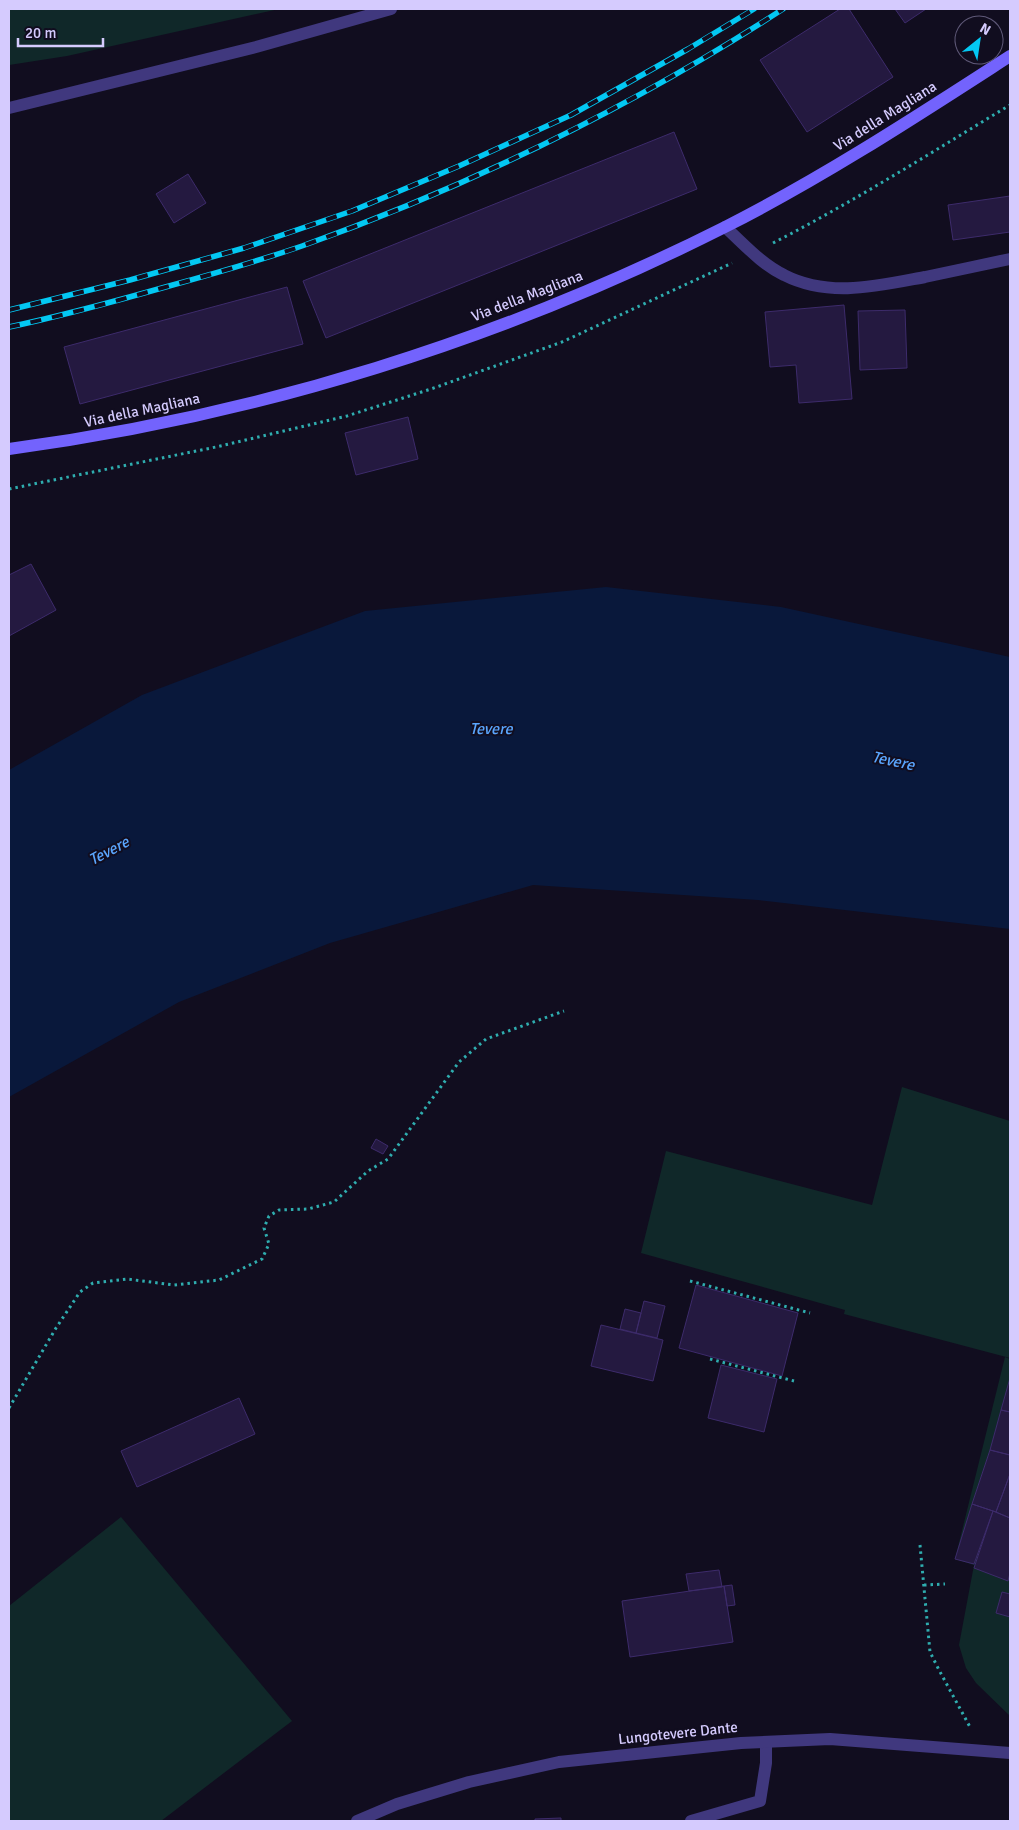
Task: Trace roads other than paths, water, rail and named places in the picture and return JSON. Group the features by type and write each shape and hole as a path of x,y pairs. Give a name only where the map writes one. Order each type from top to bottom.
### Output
{"main road":[{"name":"Via della Magliana","path":"9,449 72,440 172,421 262,400 359,374 489,329 566,299 725,227 866,148 1010,56"}],"street":[{"path":"9,108 256,47 391,9"},
{"path":"725,227 754,253 782,274 821,288 852,289 882,285 1010,260"},
{"name":"Lungotevere Dante","path":"357,1821 397,1804 469,1782 560,1762 741,1743 830,1739 1010,1753"},
{"path":"691,1821 760,1801 766,1763 766,1742"}],"water":[{"name":"Tevere","path":"606,587 781,607 1010,657 1010,929 758,900 533,885 330,943 179,1002 9,1097 9,770 142,695 365,611"}],"railway":[{"path":"9,310 130,280 244,248 352,211 459,166 571,115 688,49 754,9"},
{"path":"9,327 109,303 202,277 302,246 365,223 488,170 609,111 668,79 783,9"}]}
